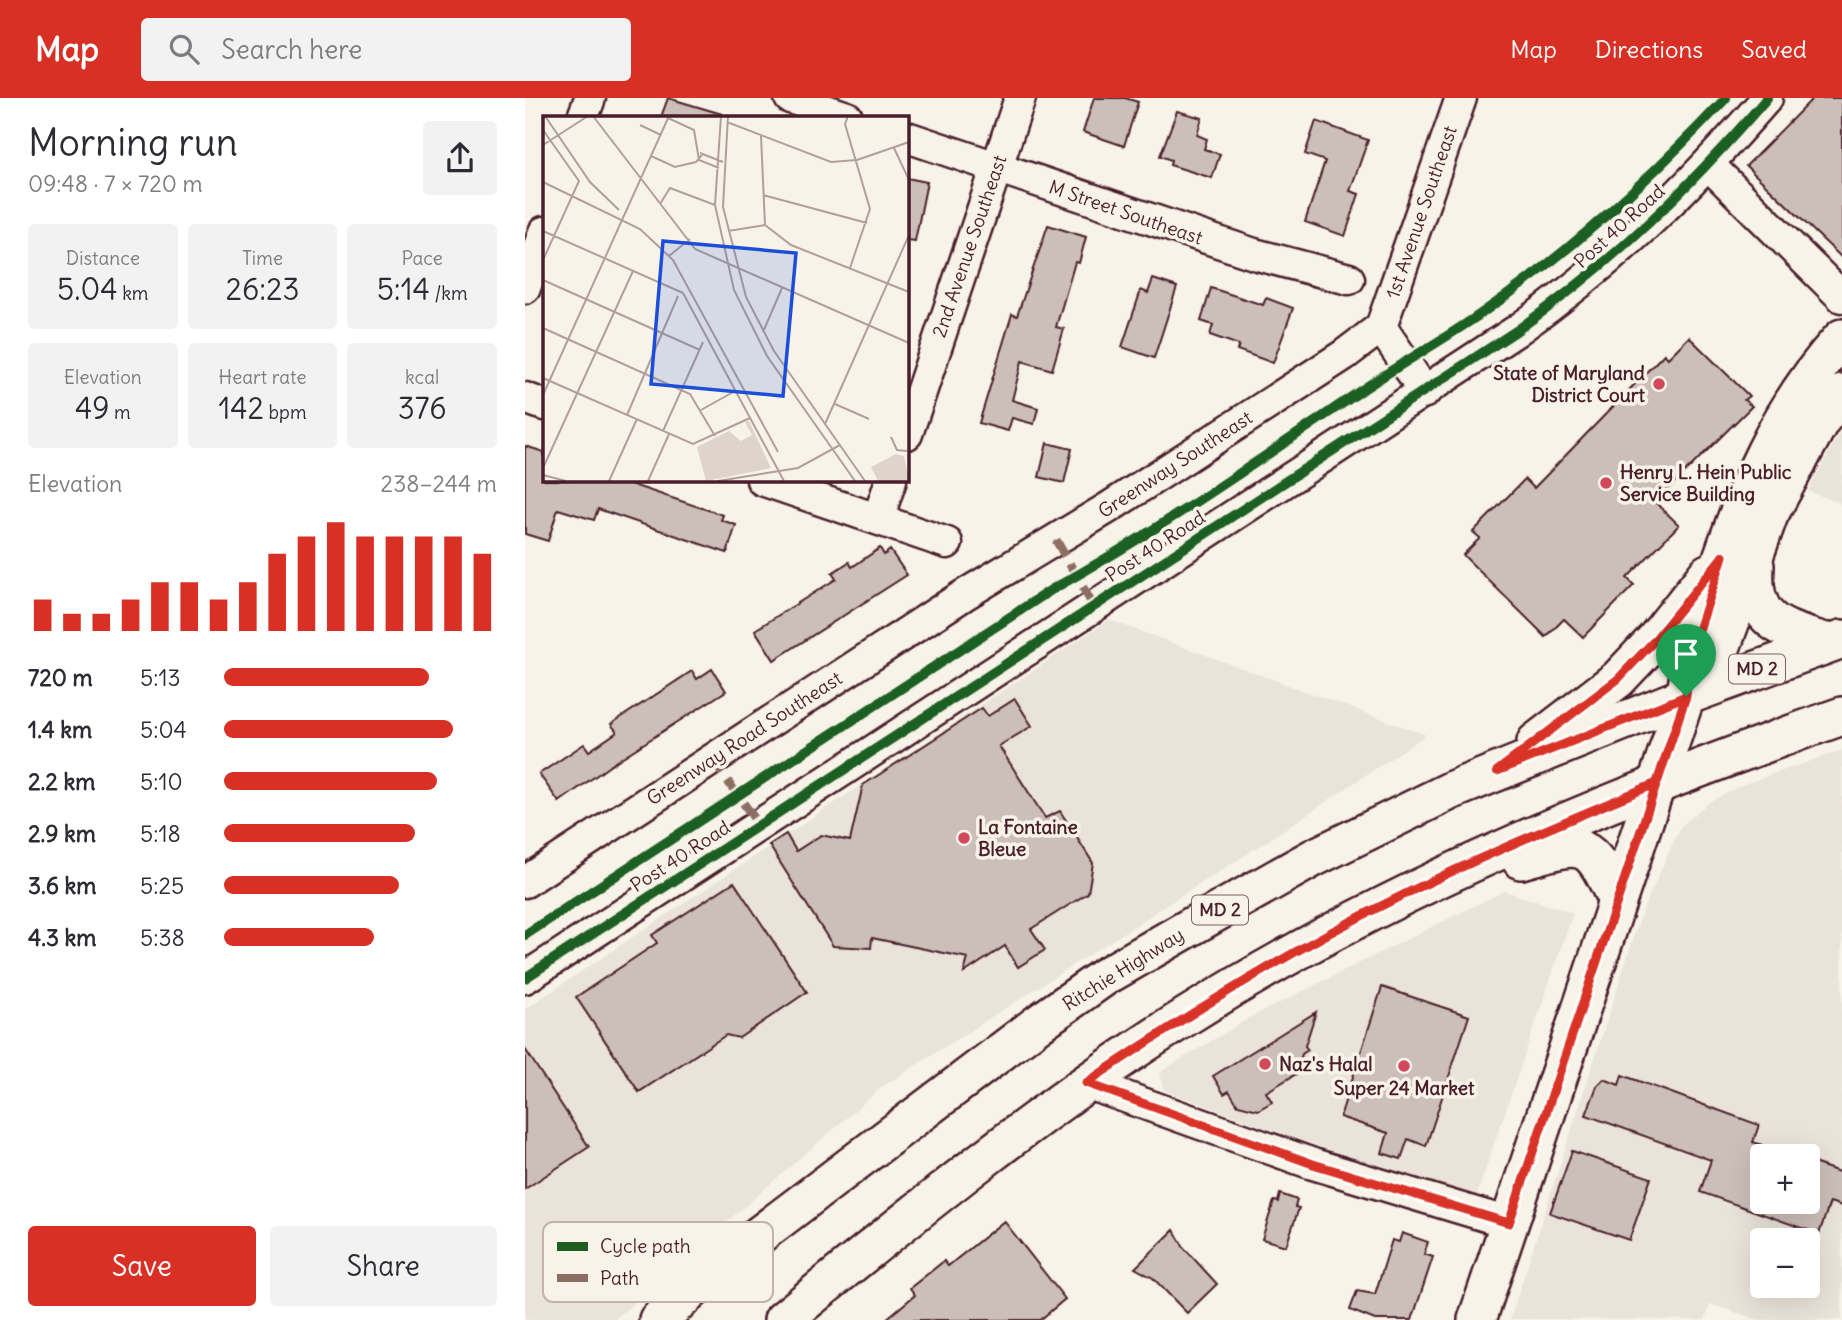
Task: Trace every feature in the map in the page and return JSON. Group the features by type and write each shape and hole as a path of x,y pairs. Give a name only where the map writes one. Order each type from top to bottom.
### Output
{"main road":[{"path":"1477,1320 1686,696 1720,651 1741,598 1741,506 1778,425 1809,376 1842,338"},
{"path":"1497,771 1618,679 1739,552 1820,421 1842,393"},
{"path":"1739,552 1754,580 1761,611 1782,628 1835,641"},
{"name":"Ritchie Highway","path":"773,1224 1104,977 1313,858 1497,771 1686,696 1835,641"},
{"path":"783,1320 925,1204 1086,1083 1249,978 1396,898 1556,825 1657,783 1842,716"},
{"path":"1396,898 1566,847 1584,849 1597,859 1618,901"},
{"name":"Ritchie Highway","path":"658,1320 678,1302"}],"street":[{"path":"583,116 590,98"},
{"path":"790,98 844,116"},
{"name":"2nd Avenue Southeast","path":"908,431 1020,98"},
{"name":"1st Avenue Southeast","path":"1381,327 1461,98"},
{"name":"Post 40 Road","path":"525,978 1425,392 1578,287 1636,237 1709,165 1767,98"},
{"name":"M Street Southeast","path":"908,137 1254,254 1349,279"},
{"path":"1709,165 1842,297"},
{"path":"525,288 543,235"},
{"path":"1381,327 1425,392"},
{"name":"Greenway Southeast","path":"964,594 1108,508 1344,355 1381,327"},
{"path":"525,398 543,405"},
{"path":"765,481 947,543"},
{"path":"878,519 891,481"},
{"name":"Greenway Road Southeast","path":"526,879 964,594"},
{"path":"1086,1083 1313,1164 1509,1223"}],"shaded area":[{"path":"1842,428 1842,504 1808,491"},
{"path":"1109,620 1426,735 1267,841 882,1087 727,1222 543,1222 543,1302 635,1302 614,1320 525,1320 525,1009"},
{"path":"1842,750 1842,1320 1759,1320 1710,1304 1705,1320 1510,1319 1642,912 1680,827 1709,802 1744,784"},
{"path":"1504,891 1573,913 1476,1197 1296,1139 1163,1090 1160,1072 1251,1017"}],"building":[{"path":"668,98 722,114 721,116 661,116"},
{"path":"1094,98 1125,98 1138,102 1124,146 1083,132"},
{"path":"1813,98 1842,98 1842,258 1746,166"},
{"path":"1177,111 1202,118 1197,135 1207,139 1204,149 1220,154 1212,178 1170,165 1171,160 1160,156"},
{"path":"1316,121 1368,140 1350,191 1359,194 1345,236 1305,222 1325,161 1305,154"},
{"path":"908,178 927,182 915,241 908,240"},
{"path":"1048,225 1086,237 1079,263 1075,262 1056,327 1064,329 1052,370 1022,361 1012,400 1038,408 1034,424 1012,418 1008,431 979,423 1012,314 1017,316"},
{"path":"1153,279 1177,287 1154,358 1122,347 1141,290 1148,293"},
{"path":"1211,288 1263,305 1266,298 1293,308 1273,363 1237,350 1239,345 1210,335 1213,325 1201,321"},
{"name":"Henry L. Hein Public Service Building","path":"1689,337 1749,396 1744,400 1752,406 1655,502 1679,525 1627,578 1634,585 1583,637 1564,619 1546,637 1463,555 1480,538 1473,532 1525,479 1534,488 1664,354 1668,358"},
{"path":"1047,443 1072,449 1064,483 1039,477"},
{"path":"525,446 543,452 543,481 621,481 723,515 721,520 736,525 727,553 598,509 594,520 558,509 548,541 525,534"},
{"path":"880,548 884,555 890,550 907,575 774,660 755,630 836,579 832,573 849,562 852,567"},
{"path":"712,669 726,691 618,760 559,802 539,774 584,744 589,751 617,732 611,724 692,671 697,679"},
{"name":"La Fontaine Bleue","path":"1015,699 1032,726 999,746 1045,818 1060,811 1093,863 1088,893 1031,929 1045,950 1018,967 1005,946 964,973 968,958 872,938 871,948 833,946 769,845 786,834 796,851 821,835 850,841 863,785 982,708 988,716"},
{"path":"734,882 807,992 739,1038 726,1035 639,1092 576,997 657,943 652,935"},
{"name":"Super 24 Market","path":"1382,987 1469,1016 1426,1146 1408,1139 1401,1159 1382,1153 1388,1133 1340,1117"},
{"name":"Naz's Halal","path":"1316,1012 1305,1046 1308,1050 1302,1054 1296,1074 1266,1092 1272,1102 1258,1110 1238,1105 1229,1091 1224,1094 1213,1076"},
{"path":"525,1049 589,1147 525,1189"},
{"path":"1622,1075 1759,1125 1753,1142 1759,1144 1750,1144 1750,1210 1700,1192 1711,1160 1586,1115 1597,1086 1604,1079 1619,1085"},
{"path":"1572,1151 1651,1178 1629,1240 1550,1213"},
{"path":"1820,1165 1842,1173 1842,1206 1830,1202 1820,1231 1820,1228 1802,1228 1762,1214 1820,1214"},
{"path":"1280,1194 1297,1200 1295,1207 1299,1208 1286,1246 1262,1239 1274,1201 1278,1202"},
{"path":"1004,1221 1065,1299 1040,1320 885,1320 915,1295 910,1288 944,1261 948,1266"},
{"path":"1174,1230 1184,1248 1217,1284 1187,1313 1153,1278 1135,1268"},
{"path":"1402,1233 1428,1242 1424,1254 1433,1257 1412,1320 1375,1320 1350,1310 1357,1291 1375,1294 1392,1240 1399,1242"}],"marked path":[{"path":"1056,540 1094,607"},
{"path":"712,759 759,825"}],"cycle path":[{"path":"525,935 1051,590 1169,520 1479,315 1546,266 1609,213 1669,157 1726,98"},
{"path":"525,978 1516,331 1618,251 1679,193 1767,98"}],"place":[{"name":"State of Maryland District Court","path":"1659,384"},
{"name":"Henry L. Hein Public Service Building","path":"1606,483"},
{"name":"La Fontaine Bleue","path":"964,838"},
{"name":"Naz's Halal","path":"1265,1064"},
{"name":"Super 24 Market","path":"1404,1066"}],"route":[{"path":"1686,696 1497,771 1618,679 1654,641 1723,556 1690,658 1686,696 1509,1223 1313,1164 1086,1083 1219,996 1367,913 1472,862 1556,825 1657,783 1686,696"}]}
